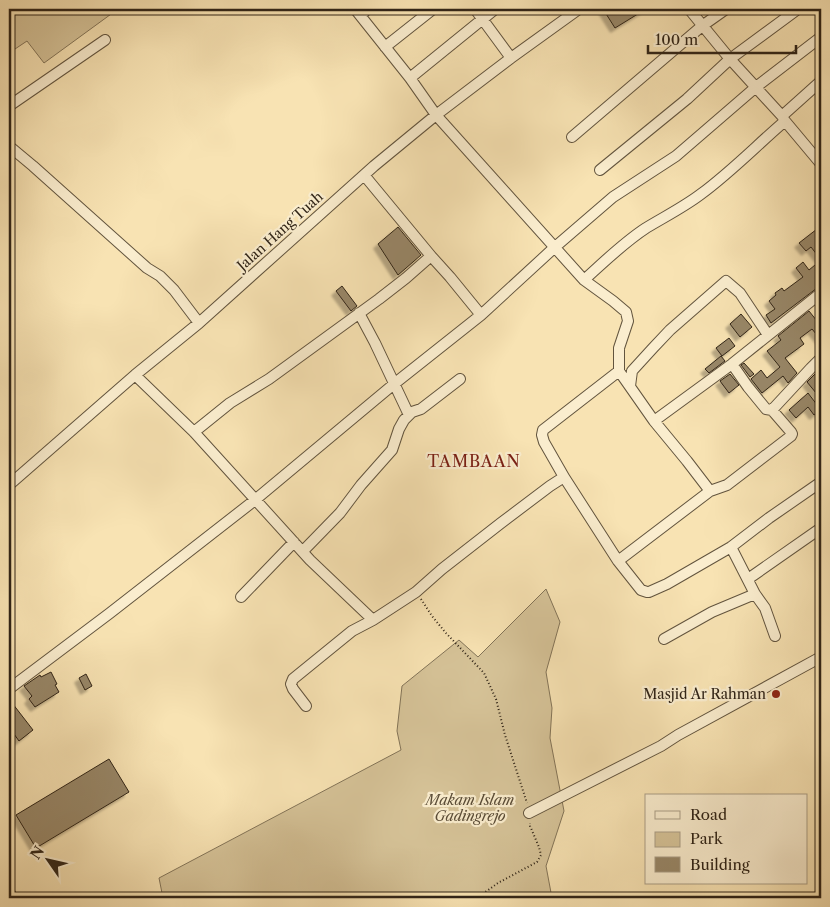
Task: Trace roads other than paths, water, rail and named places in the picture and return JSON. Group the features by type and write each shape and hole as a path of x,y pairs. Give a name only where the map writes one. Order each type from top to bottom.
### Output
{"street":[{"path":"385,47 433,9"},
{"path":"475,9 511,58"},
{"path":"410,78 495,9"},
{"name":"Jalan Hang Tuah","path":"9,485 135,375 199,323 364,175 436,115 579,9"},
{"path":"689,9 821,164"},
{"path":"572,137 702,26 726,9"},
{"path":"600,170 687,99 730,59 798,9"},
{"path":"361,11 385,47 436,115 584,280 626,312 628,321 618,348 618,371 654,421 710,492"},
{"path":"9,689 255,500 394,384 481,315 613,197 676,156 756,87 821,37"},
{"path":"9,106 104,40"},
{"path":"584,280 620,247 646,228 684,207 726,175 821,81"},
{"path":"9,146 34,166 147,268 160,276 199,323"},
{"path":"364,175 481,315"},
{"path":"194,432 230,404 269,379 359,313 406,278 431,256"},
{"path":"630,386 632,371 653,348 670,330 726,281 740,293 768,336"},
{"path":"654,421 732,364 821,293"},
{"path":"359,313 408,415"},
{"path":"772,410 821,358"},
{"path":"618,561 710,492 727,485 792,434 772,410 766,409 732,364"},
{"path":"618,371 543,430 542,435 564,477 618,561 639,589 647,592 667,584 731,547 821,482"},
{"path":"135,375 194,432 310,560 373,620"},
{"path":"303,551 340,513 360,485 392,450 399,429 408,415 414,410 421,409 460,379"},
{"path":"306,706 293,689 291,684 293,679 352,631 373,620 416,592 501,523 564,477"},
{"path":"748,579 821,528"},
{"path":"242,597 294,542"},
{"path":"731,547 765,608 775,636"},
{"path":"664,639 712,612 756,594"},
{"path":"529,813 661,746 678,734 821,657"},
{"path":"9,892 13,898"}],"railway":[{"path":"808,898 821,890"}],"place":[{"name":"Masjid Ar Rahman","path":"776,694"}],"district":[{"name":"TAMBAAN","path":"474,461"}],"park label":[{"name":"Makam Islam Gadingrejo","path":"470,808"}]}
